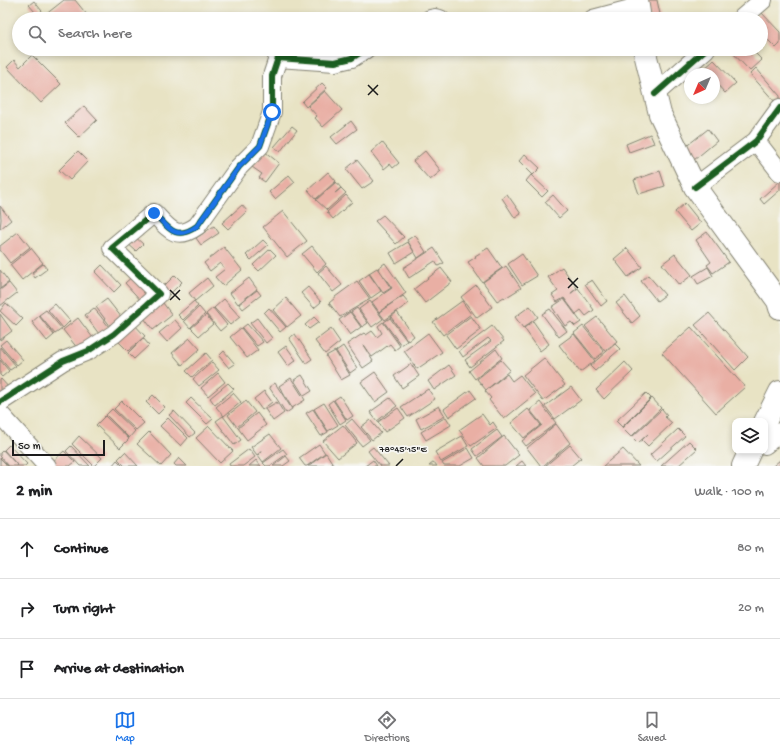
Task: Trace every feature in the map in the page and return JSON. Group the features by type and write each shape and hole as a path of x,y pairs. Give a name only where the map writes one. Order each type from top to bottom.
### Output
{"main road":[{"path":"646,56 660,114 695,187 778,301 780,308"},
{"path":"767,418 780,392"}],"street":[{"path":"749,12 763,0"},
{"path":"624,12 638,9"},
{"path":"0,402 58,365 88,351 114,334 159,294 112,248 154,213 168,228 180,234 188,233 197,226 239,167 260,146 272,112 272,76 278,58 335,62 355,56"},
{"path":"655,94 698,56"},
{"path":"695,187 756,141 780,108"},
{"path":"756,141 780,172"},
{"path":"0,414 38,463"},
{"path":"768,442 780,432"}],"building":[{"path":"64,0 75,0 85,12 49,12"},
{"path":"646,0 657,0 660,12 649,12"},
{"path":"34,1 43,12 35,12 29,5"},
{"path":"768,19 780,32 780,44 776,48 768,40"},
{"path":"31,56 33,56 61,84 41,103 7,67 14,60 20,67"},
{"path":"736,56 758,56 762,60 750,71"},
{"path":"714,60 736,83 725,93 720,88 720,68 705,68"},
{"path":"756,68 780,96 780,99 776,103 750,74"},
{"path":"322,83 327,88 306,107 302,102"},
{"path":"325,91 342,110 323,127 315,118 317,116 308,106"},
{"path":"84,106 97,120 79,137 65,123"},
{"path":"351,121 357,129 337,144 331,137"},
{"path":"292,126 297,130 280,152 274,147"},
{"path":"708,129 717,141 694,160 684,148"},
{"path":"650,134 654,143 629,152 626,144"},
{"path":"382,142 399,163 393,168 390,164 384,169 371,152"},
{"path":"78,151 88,161 70,180 59,170"},
{"path":"264,151 279,163 265,182 259,178 262,174 252,167"},
{"path":"425,151 441,171 430,180 413,161"},
{"path":"525,154 540,168 533,175 519,161"},
{"path":"357,160 374,181 362,189 346,169"},
{"path":"660,171 665,186 639,194 634,180"},
{"path":"328,172 336,181 316,199 308,190"},
{"path":"289,175 295,182 275,199 269,192"},
{"path":"531,175 548,191 542,197 526,181"},
{"path":"780,181 780,190 764,204 760,199"},
{"path":"336,182 346,193 327,210 316,200"},
{"path":"507,194 521,214 515,218 502,198"},
{"path":"346,195 352,202 333,219 327,212"},
{"path":"553,195 567,211 559,218 545,202"},
{"path":"685,203 701,223 691,231 675,212"},
{"path":"242,205 247,211 228,229 222,223"},
{"path":"0,206 11,220 0,229 1,219"},
{"path":"283,211 307,241 287,257 263,227"},
{"path":"383,215 404,237 396,244 375,221"},
{"path":"214,226 219,233 201,245 196,238"},
{"path":"18,232 30,247 10,263 0,250 0,246"},
{"path":"707,232 729,262 713,273 707,265 711,262 696,240"},
{"path":"133,235 143,244 136,251 126,242"},
{"path":"415,235 426,252 418,258 407,240"},
{"path":"263,240 268,245 251,260 246,255"},
{"path":"408,242 414,252 396,263 390,253"},
{"path":"312,246 326,264 317,272 302,254"},
{"path":"224,247 242,270 223,286 215,277 225,269 220,263 210,271 204,263"},
{"path":"31,248 43,263 22,280 10,265"},
{"path":"434,248 444,263 438,266 435,261 409,278 403,268"},
{"path":"488,248 502,268 482,282 468,262"},
{"path":"627,248 642,267 628,277 614,259"},
{"path":"270,249 276,255 259,271 253,265"},
{"path":"522,254 537,276 522,285 508,264"},
{"path":"675,254 692,275 679,285 662,264"},
{"path":"385,263 406,293 379,312 372,302 392,288 378,268"},
{"path":"43,264 47,269 35,278 32,273"},
{"path":"102,265 121,285 114,292 95,272"},
{"path":"326,266 342,285 333,292 318,273"},
{"path":"506,266 521,288 497,301 483,282"},
{"path":"562,267 577,288 570,294 578,288 594,310 586,316 581,310 576,314 564,298 557,302 552,295 558,291 548,277"},
{"path":"708,267 713,276 698,284 693,276"},
{"path":"377,268 391,288 383,293 369,273"},
{"path":"441,268 452,282 425,303 414,289"},
{"path":"0,270 9,282 0,289"},
{"path":"369,274 381,291 371,298 359,281"},
{"path":"134,275 152,294 143,303 125,283"},
{"path":"175,275 182,282 169,295 162,288"},
{"path":"648,275 665,295 657,301 641,281"},
{"path":"207,278 213,286 195,301 189,293"},
{"path":"249,278 257,289 238,304 230,293"},
{"path":"592,280 607,301 601,306 585,284"},
{"path":"357,281 370,299 340,317 329,303"},
{"path":"9,283 17,293 0,306 0,290"},
{"path":"476,285 492,307 477,318 461,297"},
{"path":"308,287 321,302 314,308 301,293"},
{"path":"257,290 261,295 243,309 239,304"},
{"path":"403,296 409,303 385,320 379,312"},
{"path":"625,296 640,316 632,323 616,303"},
{"path":"286,298 301,316 287,327 273,310"},
{"path":"107,299 122,318 111,327 96,307"},
{"path":"224,299 240,317 230,325 214,308"},
{"path":"564,299 581,322 575,326 571,322 565,326 552,307"},
{"path":"194,301 198,306 183,320 178,315"},
{"path":"370,301 383,319 372,327 359,309"},
{"path":"462,301 471,314 443,335 433,322"},
{"path":"6,303 23,319 16,326 0,311"},
{"path":"163,303 172,315 153,330 144,318"},
{"path":"55,304 70,321 63,328 48,310"},
{"path":"530,306 538,317 523,328 515,317"},
{"path":"199,307 205,314 190,328 184,321"},
{"path":"94,308 109,327 99,334 85,315"},
{"path":"213,308 227,325 220,331 206,314"},
{"path":"269,308 286,327 280,332 264,313"},
{"path":"357,308 368,323 362,327 351,312"},
{"path":"550,309 567,331 559,337 542,314"},
{"path":"46,310 62,329 55,334 39,315"},
{"path":"350,312 361,327 350,335 339,320"},
{"path":"397,312 414,336 408,341 391,317"},
{"path":"709,313 748,357 735,370 695,325"},
{"path":"0,314 12,331 0,340"},
{"path":"206,315 213,324 199,336 191,328"},
{"path":"39,316 54,335 47,341 32,322"},
{"path":"471,316 481,330 456,349 446,335"},
{"path":"314,317 319,322 309,329 305,325"},
{"path":"597,317 617,341 605,351 585,326"},
{"path":"78,318 93,338 78,349 63,330"},
{"path":"257,318 272,338 266,343 250,323"},
{"path":"390,318 407,341 401,345 384,322"},
{"path":"175,320 182,328 167,342 159,333"},
{"path":"533,321 549,344 540,351 524,328"},
{"path":"383,322 400,346 395,350 390,344 372,357 363,345 373,361 363,368 347,344 364,333 366,335 372,331 377,337 382,333 378,326"},
{"path":"133,323 145,336 128,351 116,339"},
{"path":"247,324 263,342 257,346 242,328"},
{"path":"492,326 504,341 470,367 465,360 491,341 488,338 463,357 459,351"},
{"path":"583,326 604,352 595,359 574,333"},
{"path":"691,327 745,387 716,413 662,353"},
{"path":"241,328 258,350 247,358 230,337"},
{"path":"331,329 340,342 325,354 315,341"},
{"path":"428,333 442,352 417,369 404,351"},
{"path":"295,334 312,359 306,363 289,338"},
{"path":"574,334 595,361 580,372 559,345"},
{"path":"143,338 149,345 134,359 128,353"},
{"path":"190,338 200,349 182,365 172,353"},
{"path":"6,340 23,360 17,365 0,345"},
{"path":"615,344 620,349 595,371 590,366"},
{"path":"286,346 296,360 288,366 278,352"},
{"path":"343,346 357,368 350,373 336,351"},
{"path":"0,347 16,366 10,370 0,358"},
{"path":"496,349 502,358 475,379 469,371"},
{"path":"224,351 235,364 229,368 219,356"},
{"path":"335,351 350,375 341,380 326,356"},
{"path":"206,353 212,360 192,377 186,371"},
{"path":"544,358 565,385 543,401 523,375"},
{"path":"0,360 9,371 2,377 0,375"},
{"path":"501,360 510,370 486,390 477,379"},
{"path":"212,362 219,370 199,386 193,379"},
{"path":"625,362 633,371 604,399 596,390"},
{"path":"411,364 419,376 402,388 394,376"},
{"path":"449,365 456,375 434,390 428,381"},
{"path":"375,372 389,392 375,402 361,382"},
{"path":"218,373 225,382 208,396 201,388"},
{"path":"507,374 512,381 520,375 535,394 504,419 489,400 491,398 485,391"},
{"path":"302,375 312,391 304,396 294,380"},
{"path":"291,378 305,400 292,408 279,386"},
{"path":"1,379 10,389 0,397 0,380"},
{"path":"228,383 234,389 215,405 210,398"},
{"path":"275,383 292,409 286,413 269,387"},
{"path":"571,387 581,400 555,419 545,406"},
{"path":"428,389 435,399 408,417 401,407"},
{"path":"470,390 476,398 449,417 444,409"},
{"path":"264,391 272,402 262,410 254,399"},
{"path":"233,393 241,402 224,416 216,407"},
{"path":"646,393 651,398 622,427 616,421"},
{"path":"153,395 165,407 158,414 146,402"},
{"path":"340,396 353,416 347,420 334,400"},
{"path":"191,398 213,419 207,424 186,403"},
{"path":"390,398 397,406 377,421 370,412"},
{"path":"652,398 661,408 631,437 622,428"},
{"path":"333,400 346,420 340,424 328,404"},
{"path":"122,401 144,423 136,430 114,409"},
{"path":"246,401 255,412 237,427 228,415"},
{"path":"277,402 284,413 273,421 265,409"},
{"path":"540,402 556,423 526,446 522,441 542,425 530,410"},
{"path":"324,403 338,425 328,431 314,409"},
{"path":"439,406 445,416 421,429 416,419"},
{"path":"398,408 405,418 385,432 378,422"},
{"path":"112,409 135,431 129,438 106,415"},
{"path":"313,409 328,432 321,436 306,413"},
{"path":"528,409 541,425 524,438 511,423"},
{"path":"662,409 667,415 665,417 672,423 648,446 642,440 648,434 638,443 632,437"},
{"path":"174,411 195,433 190,437 169,415"},
{"path":"257,413 266,425 247,440 238,428"},
{"path":"482,414 490,425 493,422 497,428 471,446 459,430"},
{"path":"105,416 129,439 120,448 96,425"},
{"path":"223,416 241,440 234,445 216,421"},
{"path":"446,417 451,425 426,440 421,432"},
{"path":"168,418 188,438 181,446 160,426"},
{"path":"352,419 370,440 362,446 345,425"},
{"path":"370,420 381,433 372,440 361,427"},
{"path":"556,424 570,443 543,466 541,466 527,448"},
{"path":"343,425 357,443 338,458 323,441"},
{"path":"209,426 233,451 220,463 196,438"},
{"path":"678,429 685,436 656,462 650,455"},
{"path":"497,430 502,437 477,456 472,449"},
{"path":"149,432 171,455 161,466 137,444"},
{"path":"270,434 281,448 263,462 258,455 263,450 257,455 251,447"},
{"path":"79,436 102,458 94,466 72,444"},
{"path":"462,436 468,446 441,462 435,452"},
{"path":"504,436 519,455 505,466 484,466 478,458"},
{"path":"689,441 697,449 678,466 661,466"},
{"path":"319,444 325,453 305,466 299,458"},
{"path":"9,445 27,464 25,466 18,466 4,450"},
{"path":"570,445 581,458 571,466 545,466"},
{"path":"71,446 90,466 80,466 66,451"},
{"path":"373,447 389,466 380,466 368,451"},
{"path":"468,448 474,458 460,466 444,466 442,463"},
{"path":"249,449 255,457 243,466 230,466 229,464"},
{"path":"283,449 287,454 270,466 266,466 263,463"},
{"path":"623,449 639,466 603,466"},
{"path":"3,450 18,466 9,466 0,456 0,453"},
{"path":"64,451 75,462 70,466 54,466 51,463"},
{"path":"125,452 138,466 125,466 118,459"},
{"path":"326,453 333,464 330,466 308,466"},
{"path":"286,456 290,461 283,466 273,466"},
{"path":"0,458 8,466 0,466"},
{"path":"179,458 187,466 176,466 174,464"},
{"path":"117,460 123,466 112,466"},
{"path":"256,460 261,466 249,466"},
{"path":"373,460 377,466 365,466"},
{"path":"780,460 780,466 773,466"},
{"path":"522,461 526,466 516,466"},
{"path":"434,462 437,466 429,466"}],"cycle path":[{"path":"0,402 63,361 88,351 114,334 159,294 112,248 154,213 164,224 178,233 184,233 197,226 239,167 260,146 272,112 272,76 278,58 335,62 355,56"},
{"path":"655,94 698,56"},
{"path":"695,187 756,141 780,108"}],"route":[{"path":"154,213 168,228 180,234 188,233 197,226 239,167 260,146 272,112"}]}
